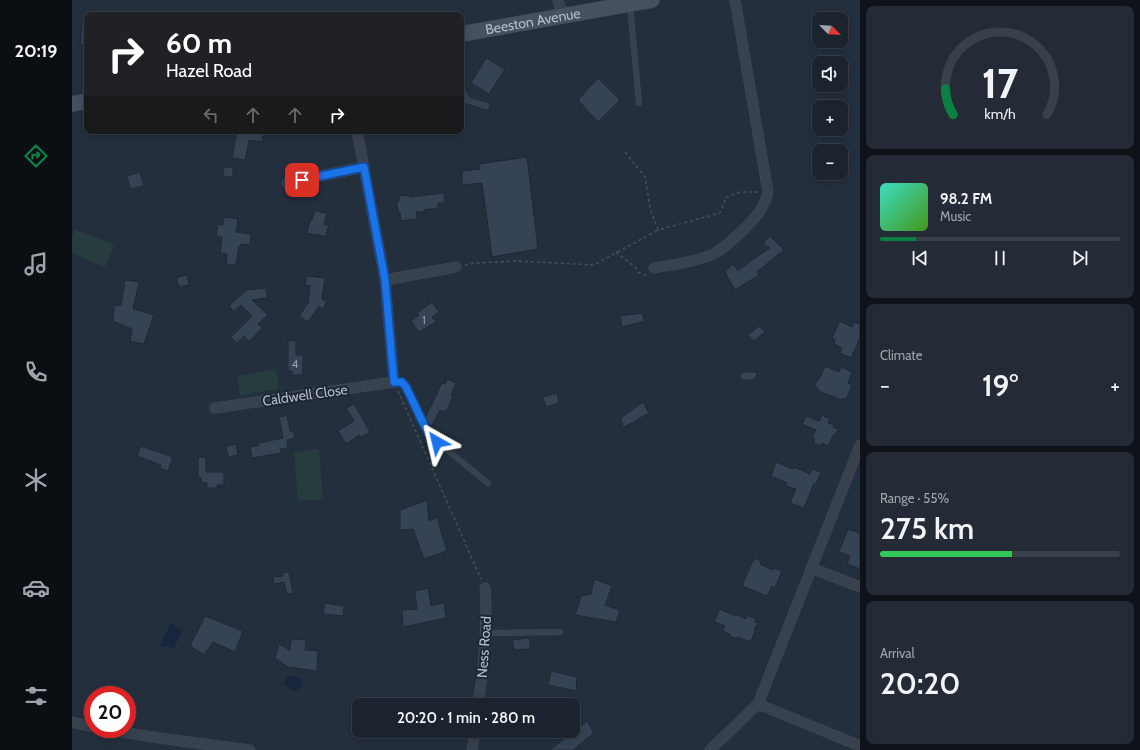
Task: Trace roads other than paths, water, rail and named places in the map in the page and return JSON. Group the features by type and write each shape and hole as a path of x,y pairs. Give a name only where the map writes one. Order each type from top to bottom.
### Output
{"street":[{"path":"558,0 562,16"},
{"name":"Beeston Avenue","path":"464,33 652,0"},
{"path":"654,268 696,260 716,252 730,243 758,214 765,202 768,192 735,0"},
{"path":"72,104 84,102"},
{"path":"358,134 385,280 394,382"},
{"path":"287,183 364,167"},
{"path":"385,280 456,267"},
{"name":"Caldwell Close","path":"215,408 394,382"},
{"path":"710,750 758,704 860,445"},
{"path":"811,568 860,587"},
{"name":"Ness Road","path":"479,698 484,665 486,633 487,612 485,588"},
{"path":"758,704 860,746"},
{"path":"72,722 84,725"},
{"path":"136,734 250,750"},
{"path":"472,750 474,738"}],"lane":[{"path":"630,4 639,103"},
{"path":"464,95 467,100 486,106"},
{"path":"394,382 402,382 406,387 428,433 437,442 488,482"},
{"path":"486,633 560,632"}],"water":[{"path":"171,622 182,631 174,648 160,646"},
{"path":"287,675 302,679 301,687 294,692 284,684"}]}
